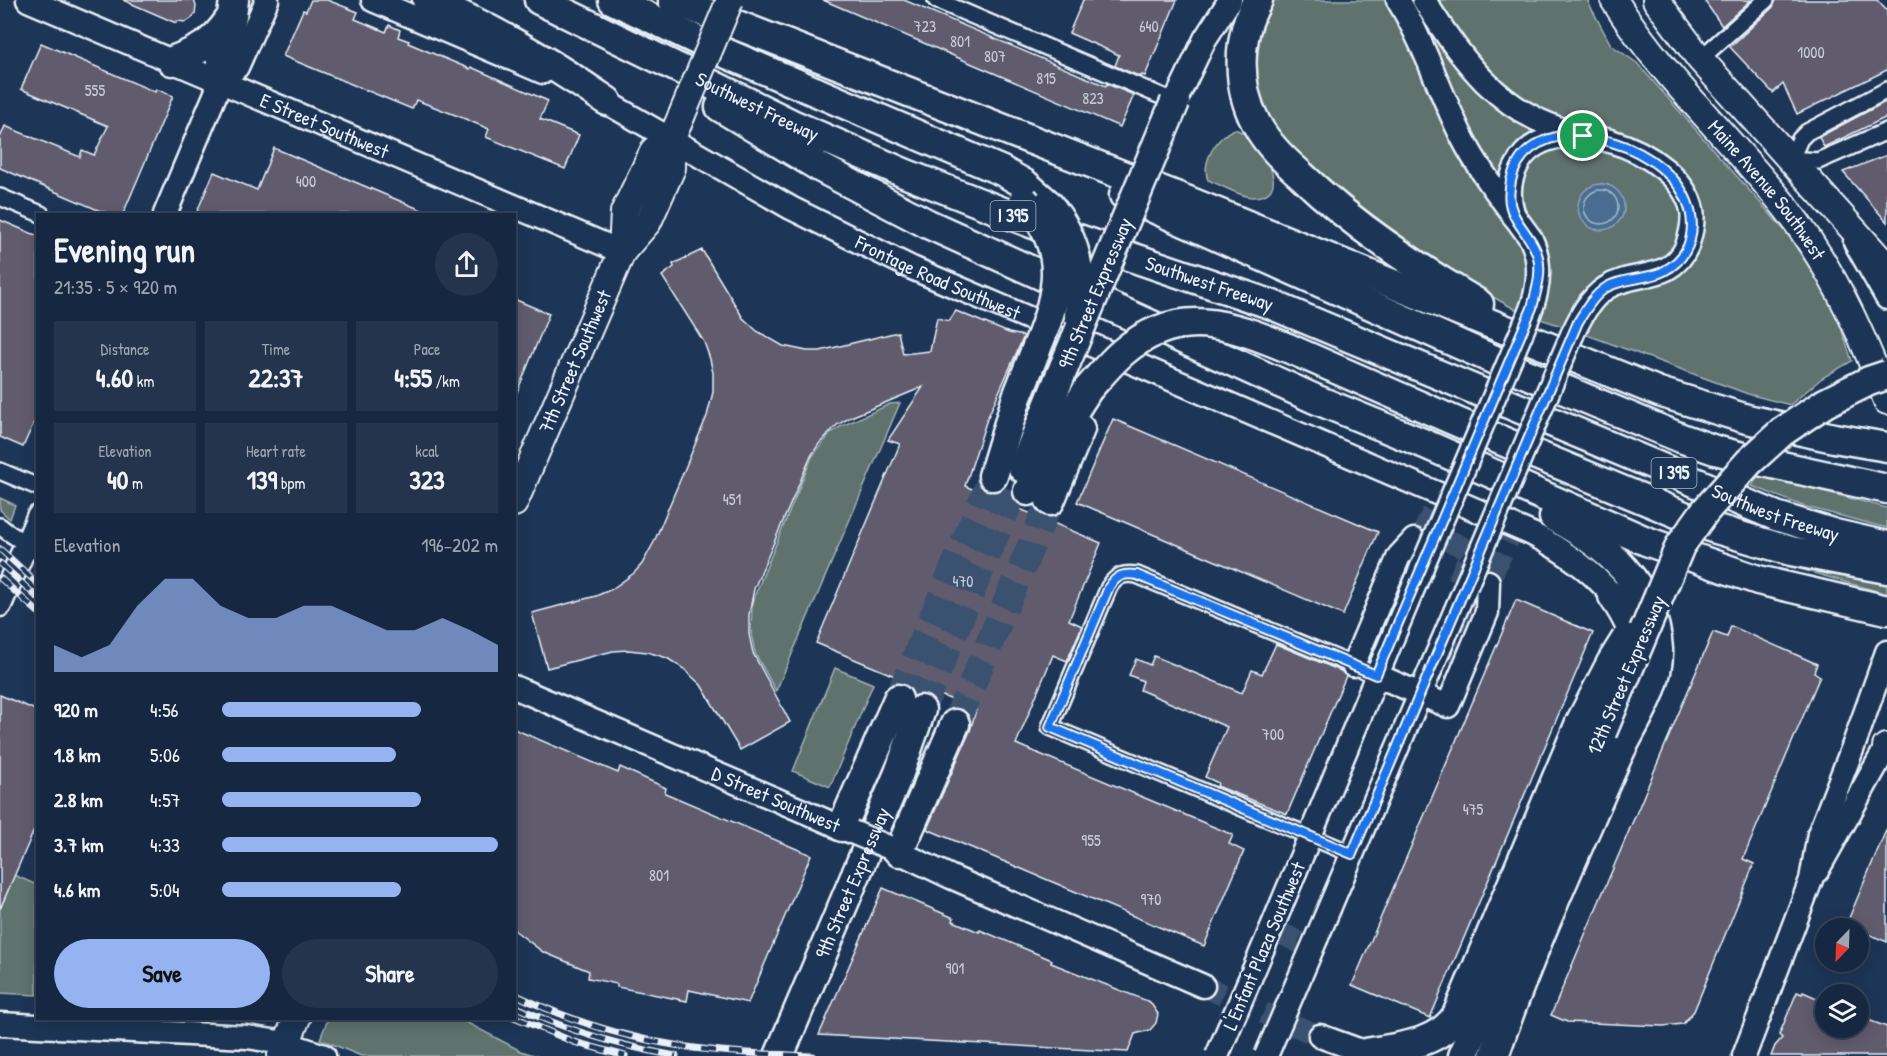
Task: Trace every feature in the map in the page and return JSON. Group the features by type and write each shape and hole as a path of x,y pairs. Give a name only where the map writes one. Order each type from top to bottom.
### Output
{"highway":[{"path":"427,0 552,63 607,101"},
{"name":"Southwest Freeway","path":"539,0 811,132 932,185 1042,227 1270,304 1776,516 1835,534 1887,546"},
{"path":"613,0 711,47 898,128 1036,202 1064,225 1076,255 1080,284 1078,333"},
{"path":"673,0 1181,198 1659,392 1747,419 1887,447"},
{"path":"1258,0 1248,21 1243,40 1244,84 1250,111 1275,150 1313,187 1392,248 1484,307 1589,364"},
{"path":"172,61 214,40 233,8"},
{"path":"220,81 221,59 233,8"},
{"path":"572,17 821,168 947,233 1316,399 1646,541 1758,580 1887,610"},
{"path":"898,87 1195,228 1664,432 1715,450 1887,489"},
{"name":"9th Street Expressway","path":"1022,489 1059,379 1175,102"},
{"path":"1022,489 1017,397 1053,304 1056,273 1048,236 1034,210 1036,202"},
{"path":"1022,489 1122,353 1156,332 1172,327 1210,322 1236,328 1288,348 1464,425 1713,528 1791,551 1887,569"},
{"path":"1371,1055 1425,1040 1445,1031 1457,1015 1591,728 1656,582 1692,526 1719,493 1766,445 1825,403 1869,381 1887,375"},
{"path":"1316,399 1421,455 1557,518 1601,547 1628,571 1641,591 1655,626 1658,659 1649,693 1617,755 1533,951 1494,1056"},
{"path":"1464,425 1588,494 1700,548 1758,580"},
{"path":"1613,596 1626,618 1639,656 1633,704 1617,755"},
{"path":"847,830 927,712"},
{"path":"894,849 927,712"},
{"name":"9th Street Expressway","path":"779,1056 899,772 927,712"},
{"name":"12th Street Expressway","path":"1463,1056 1518,926 1591,728"},
{"path":"1483,1056 1533,951"}],"main road":[{"name":"7th Street Southwest","path":"516,498 622,252 648,222 672,168 671,140 730,0"},
{"name":"Maine Avenue Southwest","path":"1614,0 1650,53 1786,207 1806,236 1852,315 1887,401"},
{"name":"Maine Avenue Southwest","path":"1656,0 1700,59 1887,267"},
{"path":"284,1049 296,1020"}],"street":[{"name":"E Street Southwest","path":"28,0 622,252"},
{"path":"165,213 220,81 238,65 267,0"},
{"name":"Frontage Road Southwest","path":"373,0 547,73 607,101 791,208 912,268 1543,540 1567,554 1613,596"},
{"path":"936,0 1175,102 1205,39 1230,0"},
{"name":"L'Enfant Plaza Southwest","path":"1217,1056 1528,317 1539,280 1539,260 1531,239 1484,177 1462,138 1411,20 1398,0"},
{"name":"L'Enfant Plaza Southwest","path":"1266,1056 1572,335 1584,312 1600,292 1618,283 1664,271 1678,260 1689,241 1693,220 1682,189 1664,170 1640,154 1627,147 1550,127 1533,119 1502,98 1447,37 1424,0"},
{"path":"1700,59 1766,0"},
{"path":"1887,90 1807,132 1800,139 1791,159 1818,161 1887,131"},
{"name":"L'Enfant Plaza Southwest","path":"1514,216 1509,202 1509,192 1513,173 1523,155 1548,139 1568,135 1583,136"},
{"path":"0,197 39,213"},
{"path":"1833,206 1887,298"},
{"path":"0,471 36,486"},
{"path":"0,526 32,548"},
{"path":"0,605 32,548 36,528"},
{"path":"1353,665 1399,556 1414,540"},
{"path":"1352,854 1050,727 1109,587 1118,576 1137,575 1448,706 1487,612 1488,582"},
{"path":"1811,880 1819,834 1887,652"},
{"name":"D Street Southwest","path":"516,688 894,849 951,877 1203,986"},
{"path":"1744,1056 1811,880 1887,747"},
{"path":"0,1024 247,1037 284,1049 324,1056"},
{"path":"1320,1036 1371,1055"}],"green space":[{"path":"1269,0 1587,0 1611,45 1637,63 1786,232 1832,301 1852,361 1822,378 1790,405 1748,394 1522,313 1462,280 1373,221 1277,137 1257,89 1254,61 1257,30","holes":["1608,185 1624,210 1622,217 1610,228 1588,225 1580,213 1580,200 1593,186"]},
{"path":"1235,129 1251,138 1268,163 1273,182 1271,190 1264,195 1247,196 1208,180 1207,165 1212,150 1222,137"},
{"path":"900,403 776,691 755,653 751,633 752,602 812,457 830,434 840,427 890,404"},
{"path":"1759,474 1887,508 1887,528 1803,506 1752,486"},
{"path":"0,498 15,505 10,519 0,510"},
{"path":"1706,539 1887,579 1887,594 1706,542"},
{"path":"835,668 873,684 830,787 793,771"},
{"path":"14,875 36,885 36,995 0,993 0,909"},
{"path":"328,1020 462,1020 521,1051 537,1056 361,1056 320,1039"}],"water":[{"path":"1601,184 1617,191 1624,207 1617,223 1601,230 1585,223 1578,207 1585,191"}],"building":[{"path":"123,0 194,0 195,14 186,22 177,21 176,23"},
{"path":"311,0 327,0 358,12 355,19 386,32 389,25 400,30 398,37 409,41 408,43 470,69 471,67 548,101 540,119 579,135 565,169 486,137 489,129 458,116 416,100 412,109 283,56 303,10 306,11"},
{"path":"823,0 904,0 1106,86 1107,84 1134,95 1120,127"},
{"path":"1083,0 1177,0 1145,76 1141,77 1115,66 1119,55 1069,33"},
{"path":"1704,0 1751,0 1722,26"},
{"path":"1776,0 1877,0 1887,11 1887,70 1797,114 1783,84 1773,93 1730,47 1773,7"},
{"path":"41,43 155,92 156,89 173,96 123,213 108,213 98,210 0,168 0,138 5,126 80,157 82,150 94,155 108,126 21,89"},
{"path":"1887,101 1887,117 1824,147 1819,137"},
{"path":"274,148 429,213 196,213 214,172 257,190"},
{"path":"1887,155 1887,222 1843,172"},
{"path":"0,220 36,235 36,418 23,447 0,437"},
{"path":"702,250 743,318 757,331 783,346 820,351 898,332 903,354 930,351 937,318 949,321 956,311 1009,333 1024,336 987,419 965,486 1101,543 1069,620 1082,626 1067,661 1053,655 1016,744 1233,835 1229,844 1244,851 1204,946 927,829 970,731 976,710 816,643 900,444 888,440 923,387 851,417 837,425 819,444 811,456 754,589 749,615 749,634 753,653 790,722 740,750 701,685 684,669 667,658 647,652 613,651 547,668 532,613 596,596 612,589 642,564 654,542 707,416 713,392 710,359 704,342 662,276 674,267 673,264"},
{"path":"516,300 549,314 516,395"},
{"path":"1113,419 1378,532 1343,615 1077,502"},
{"path":"1516,600 1593,633 1430,1018 1352,985"},
{"path":"1731,626 1817,664 1814,672 1820,676 1743,859 1754,864 1694,1011 1683,1024 1663,1026 1567,1022 1551,1015 1713,632 1727,637"},
{"path":"1276,644 1341,671 1346,676 1287,814 1217,786 1218,783 1205,777 1227,727 1140,690 1143,681 1129,675 1136,659 1150,665 1154,656 1242,693 1252,670 1262,674"},
{"path":"0,695 36,710 36,826 0,909"},
{"path":"516,730 618,773 620,767 666,788 665,793 811,855 748,1003 689,990 687,1001 617,987 617,984 588,978 589,971 543,952 516,932"},
{"path":"1887,828 1887,942 1869,935 1869,918 1849,918"},
{"path":"883,888 954,918 953,921 1052,960 1051,963 1150,1002 1158,1014 1156,1023 1150,1030 1135,1034 1128,1052 819,1035"},
{"path":"1797,992 1802,994 1803,992 1815,997 1815,1038 1869,1038 1869,1020 1887,1027 1887,1056 1771,1056 1775,1046 1782,1038 1779,1035"}],"tunnel":[{"path":"898,699 993,476"},
{"path":"921,710 1016,486"},
{"path":"1415,564 1425,529 1440,495"},
{"path":"955,724 1050,501"},
{"path":"1443,658 1483,593 1514,527"},
{"path":"1415,539 1428,537 1442,539 1466,550 1467,561 1458,582"},
{"path":"1279,932 1298,942 1305,942"},
{"path":"1203,986 1320,1036"}],"railway":[{"path":"0,549 36,582"},
{"path":"0,563 36,596"},
{"path":"0,578 36,610"},
{"path":"516,995 555,1012 637,1038 713,1050 813,1056"},
{"path":"516,1007 553,1023 594,1036 676,1056"},
{"path":"516,1018 574,1042 625,1056"}],"route":[{"path":"1556,136 1583,136 1627,147 1664,170 1674,179 1682,189 1691,209 1693,220 1689,241 1678,260 1664,271 1629,279 1600,292 1578,322 1352,854 1050,727 1109,587 1118,576 1124,574 1137,575 1376,675 1532,308 1539,280 1539,260 1531,239 1514,216 1509,202 1513,173 1523,155 1539,143 1556,136"}]}
